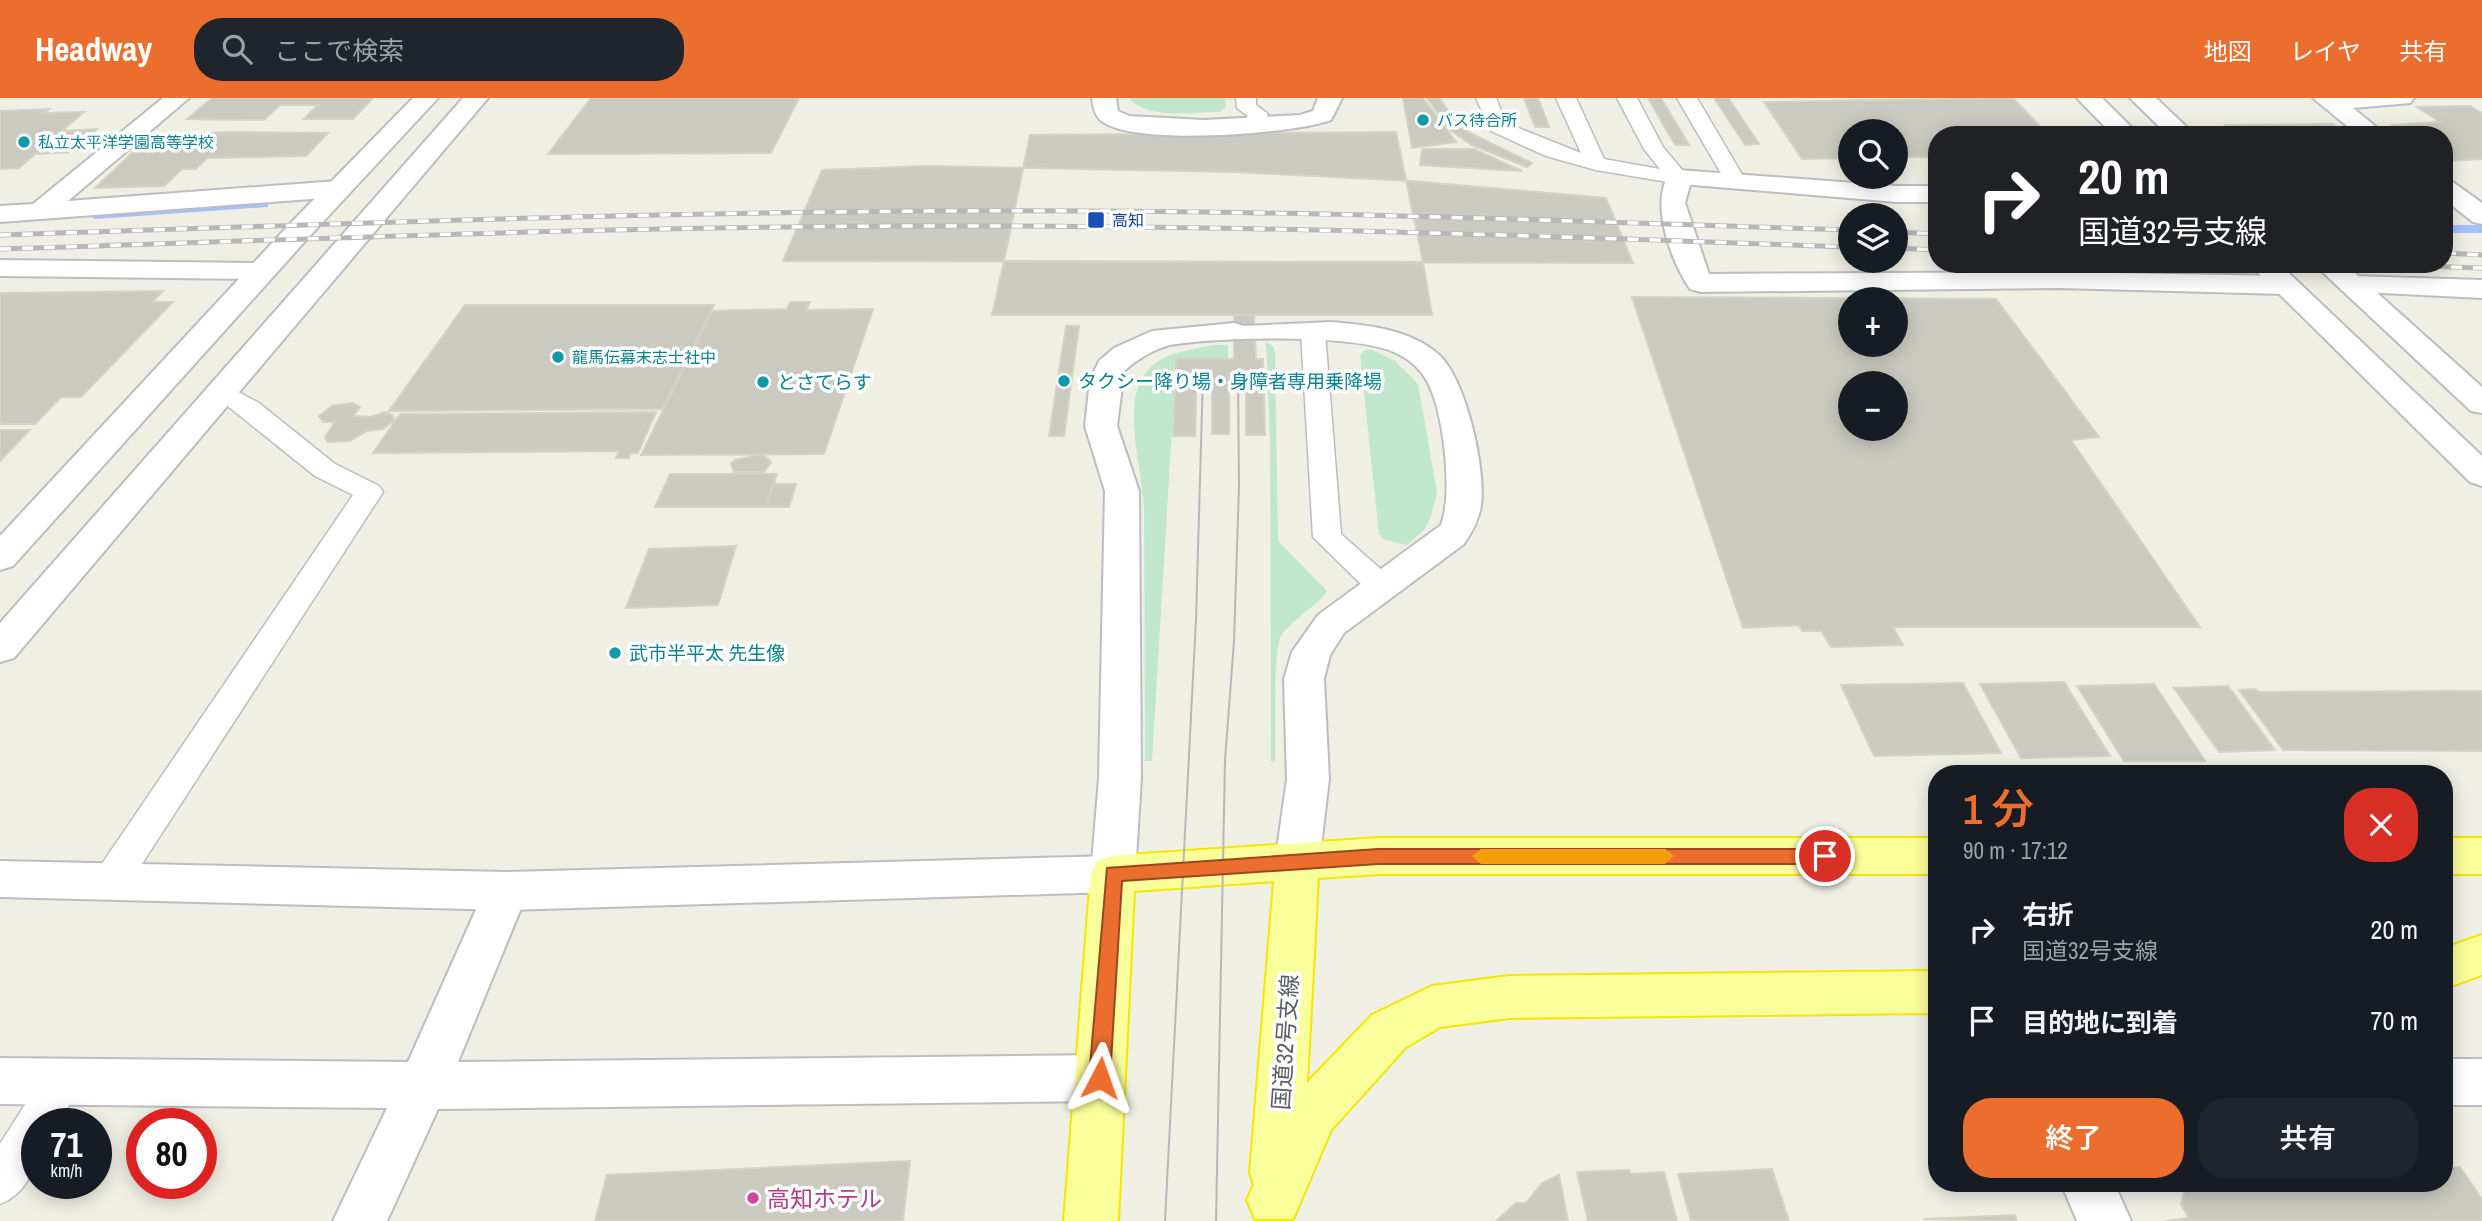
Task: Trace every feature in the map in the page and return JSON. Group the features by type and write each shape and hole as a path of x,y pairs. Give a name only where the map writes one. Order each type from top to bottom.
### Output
{"highway":[{"path":"1091,1221 1113,874 1378,856 1928,856"},
{"path":"2453,856 2482,856"},
{"name":"国道32号支線","path":"1274,1210 1297,863"},
{"path":"2453,965 2482,955"},
{"path":"1274,1210 1313,1113 1390,1031 1432,1007 1509,997 1928,992"}],"street":[{"path":"40,211 177,98"},
{"path":"0,558 262,271 426,98"},
{"path":"0,648 476,98"},
{"path":"1104,98 1104,107 1111,118 1139,125 1258,112 1292,124 1316,118 1328,107 1330,98"},
{"path":"2089,98 2118,126"},
{"path":"2142,98 2173,126"},
{"path":"2327,100 2402,98"},
{"path":"2327,100 2362,126"},
{"path":"1928,194 1679,178 1672,203 1692,270 1700,283 2060,280 2274,274 2482,475"},
{"path":"0,214 338,189"},
{"path":"2453,194 2482,218"},
{"path":"2453,220 2482,218"},
{"path":"0,268 262,271"},
{"path":"2338,273 2482,404"},
{"path":"2352,285 2482,289"},
{"path":"0,879 506,891 1113,874 1120,778 1122,491 1101,426 1105,380 1110,367 1125,354 1163,337 1245,332 1360,332 1408,346 1442,379 1467,488 1462,522 1437,551 1331,624 1320,637 1307,663 1304,679 1308,779 1297,863"},
{"path":"360,1221 423,1086 506,891"},
{"path":"0,1081 423,1086 1100,1078"},
{"path":"2453,1082 2482,1082"},
{"path":"2092,1192 2104,1221"}],"lane":[{"path":"1246,98 1247,108 1258,112"},
{"path":"1486,98 1498,127 1553,152 1596,164 1679,178"},
{"path":"1566,98 1596,164"},
{"path":"1627,98 1654,149 1679,178"},
{"path":"1686,98 1736,183"},
{"path":"1313,332 1327,537 1382,587"},
{"path":"110,882 369,492 325,470 222,391"},
{"path":"0,1183 62,1081"}],"green space":[{"path":"1129,98 1225,98 1226,107 1220,112 1159,112 1137,105"},
{"path":"1266,342 1274,347 1275,355 1278,541 1327,591 1292,624 1281,636 1278,644 1275,761 1271,762 1270,440"},
{"path":"1228,345 1228,360 1176,361 1152,761 1145,761 1144,509 1135,439 1136,393 1145,374 1160,360 1185,351"},
{"path":"1365,350 1372,350 1395,361 1418,384 1437,492 1431,517 1424,530 1407,545 1385,540 1379,534 1360,355"}],"building":[{"path":"212,98 373,98 353,119 304,119 318,105 280,105 264,120 187,119"},
{"path":"591,98 799,98 771,153 548,154"},
{"name":"バス待合所","path":"1403,98 1423,98 1456,142 1412,148"},
{"path":"1427,98 1439,98 1462,129 1532,163 1527,167 1472,145 1450,130"},
{"path":"1524,98 1538,98 1549,127 1535,127"},
{"path":"1648,98 1661,98 1689,145 1675,145"},
{"path":"1714,98 1728,98 1759,144 1745,145"},
{"path":"2013,98 2039,126 1928,126 1928,157 1908,157 1908,119 1838,119 1838,158 1802,159 1764,102"},
{"path":"2470,106 2482,113 2482,159 2453,161 2453,126 2392,125 2440,122 2417,107"},
{"name":"私立太平洋学園高等学校","path":"49,109 44,113 84,112 19,168 0,169 0,111"},
{"path":"2333,124 2335,126 2226,126"},
{"path":"97,129 72,152 35,154 62,131"},
{"path":"1396,132 1423,262 1004,261 1030,135"},
{"path":"328,133 306,156 207,158 196,169 182,169 164,186 95,188 152,134"},
{"path":"1422,149 1474,149 1522,171 1420,165"},
{"path":"926,166 1234,172 1411,181 1606,198 1633,263 783,261 822,170"},
{"path":"1004,261 1423,262 1432,315 992,315"},
{"path":"163,291 152,302 173,302 81,397 61,397 35,424 0,424 0,293"},
{"path":"1632,297 1838,298 1838,357 1908,357 1908,299 1996,299 2099,437 2071,440 2200,627 1893,627 1903,645 1831,647 1821,631 1802,631 1799,625 1743,628"},
{"name":"とさてらす","path":"790,302 810,302 806,310 873,309 824,454 641,455 712,311 787,309"},
{"name":"龍馬伝幕末志士社中","path":"465,305 714,305 662,409 389,411"},
{"path":"1234,315 1254,315 1256,359 1263,359 1265,435 1246,435 1246,373 1229,373 1229,434 1212,434 1212,373 1197,373 1195,436 1173,436 1176,359 1234,359"},
{"name":"タクシー降り場・身障者専用乗降場","path":"1066,326 1079,326 1064,436 1049,436"},
{"path":"352,403 360,407 353,416 371,417 385,412 394,416 393,421 383,429 367,431 350,441 328,442 325,437 335,422 323,422 319,416 332,406"},
{"path":"656,412 638,453 631,453 629,458 616,458 619,451 373,453 400,414"},
{"path":"0,430 30,430 0,461"},
{"path":"765,456 771,462 764,472 734,472 731,464 735,460"},
{"path":"670,474 777,474 766,507 655,507"},
{"path":"773,484 796,484 789,507 766,507"},
{"path":"736,546 718,605 626,608 649,549"},
{"path":"2064,682 2110,756 2021,758 1980,684"},
{"path":"1963,683 2001,753 1874,756 1841,685"},
{"path":"2154,684 2205,761 2124,761 2077,686"},
{"path":"2228,686 2275,750 2219,752 2174,688"},
{"path":"2255,689 2258,692 2482,691 2482,751 2283,750 2239,690"},
{"name":"高知ホテル","path":"910,1161 903,1221 595,1221 607,1175"},
{"path":"2453,1167 2460,1167 2482,1199 2482,1221 2165,1221 2189,1218 2181,1204 2184,1192 2453,1192"},
{"path":"1772,1169 1789,1221 1691,1221 1678,1174"},
{"path":"1629,1170 1631,1174 1664,1172 1677,1221 1588,1221 1577,1172"},
{"path":"1559,1175 1568,1221 1496,1221 1516,1203 1526,1203 1542,1183"},
{"path":"2015,1215 2017,1221 1923,1219"}],"waterway":[{"path":"95,215 263,204"},
{"path":"2453,229 2482,229"}],"tram line":[{"path":"1165,1221 1196,619 1203,375"},
{"path":"1216,1221 1225,760 1234,641 1239,486 1238,376"}],"railway":[{"path":"0,235 544,218 952,211 1278,213 1838,230"},
{"path":"0,249 587,231 939,226 1281,229 1838,247"},
{"path":"1908,233 1928,234"},
{"path":"1908,249 1928,250"},
{"path":"2453,253 2482,255"},
{"path":"2453,267 2482,268"}],"slow traffic":[{"path":"1481,856 1665,856"}],"place":[{"name":"バス待合所","path":"1423,120"},
{"name":"私立太平洋学園高等学校","path":"24,142"},
{"name":"高知","path":"1096,220"},
{"name":"龍馬伝幕末志士社中","path":"558,357"},
{"name":"タクシー降り場・身障者専用乗降場","path":"1064,381"},
{"name":"とさてらす","path":"763,382"},
{"name":"武市半平太 先生像","path":"615,653"},
{"name":"高知ホテル","path":"753,1198"}],"route":[{"path":"1100,1078 1113,874 1378,856 1825,856"}]}
